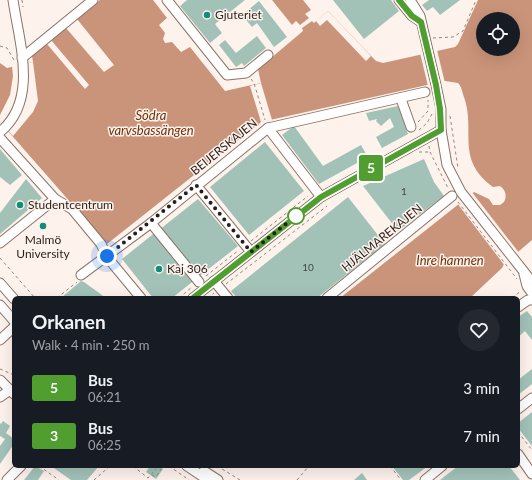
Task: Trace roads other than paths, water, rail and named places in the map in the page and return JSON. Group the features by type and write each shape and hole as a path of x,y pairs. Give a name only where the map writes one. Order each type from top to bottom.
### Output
{"street":[{"path":"2,130 14,114 20,100 24,77 20,62 13,0"},
{"path":"20,62 93,0"},
{"path":"167,0 227,75 246,73 268,56"},
{"path":"399,0 412,16 421,22"},
{"path":"410,0 420,16 436,85 447,165 459,196 532,293"},
{"name":"BEIJERSKAJEN","path":"81,275 151,223 264,125 400,99 425,92"},
{"path":"400,99 413,130"},
{"path":"264,125 321,197"},
{"path":"197,296 217,285 251,252 321,197 441,130"},
{"path":"0,138 55,199 72,209 101,244 107,256 139,296"},
{"path":"196,185 251,252"},
{"name":"HJÄLMAREKAJEN","path":"330,296 459,196"},
{"path":"0,243 55,199"},
{"path":"151,223 199,282"},
{"path":"520,276 532,282"},
{"path":"0,283 12,297"},
{"path":"217,285 226,296"},
{"path":"520,306 528,300 532,300"},
{"path":"0,305 12,319"},
{"path":"0,340 12,329"},
{"path":"0,398 5,386"},
{"path":"520,407 532,398"},
{"path":"520,457 532,474"},
{"path":"7,480 19,468"},
{"path":"425,480 440,468"},
{"path":"199,470 208,480"},
{"path":"199,470 218,480"}],"water":[{"name":"Södra varvsbassängen","path":"100,0 153,0 167,18 159,25 165,33 163,39 165,43 172,42 181,52 190,47 225,91 261,83 258,69 303,31 302,28 312,21 314,23 328,11 376,61 383,63 455,47 458,44 478,0 532,0 532,240 504,264 502,268 472,296 343,296 474,192 489,199 493,205 500,205 504,202 506,195 504,189 500,186 493,187 481,176 474,166 470,155 467,109 460,86 458,83 445,81 261,122 107,244 0,122 0,63 7,68 33,62 32,56 47,44 85,89 89,85 51,40 66,28 104,72 114,65 77,19"},
{"path":"272,0 303,0 311,10 305,14 309,18 300,25 296,21 292,25"}],"place":[{"name":"Gjuteriet","path":"207,15"},
{"name":"Studentcentrum","path":"20,205"},
{"name":"Malmö University","path":"43,226"},
{"name":"Kaj 306","path":"159,269"}],"water label":[{"name":"Inre hamnen","path":"450,260"}]}
